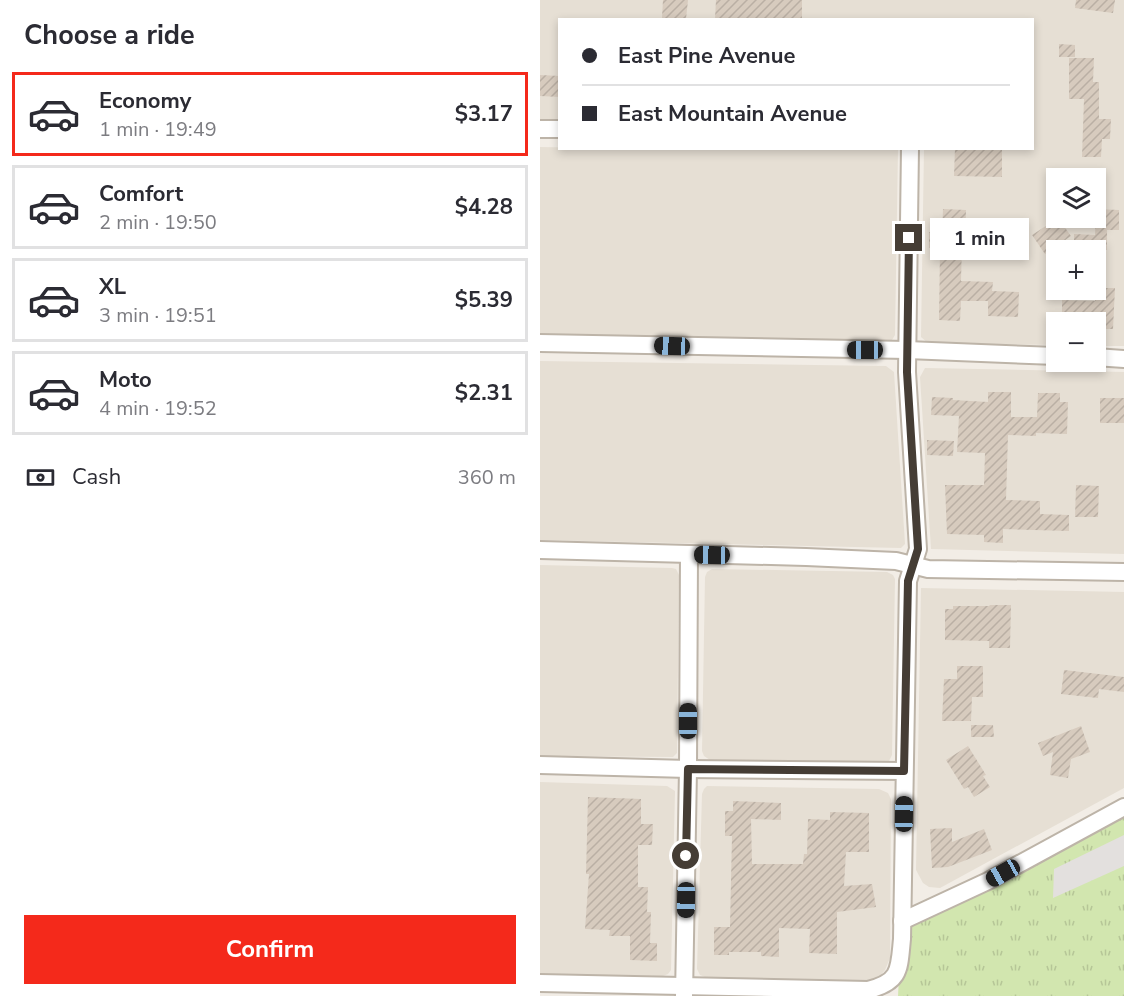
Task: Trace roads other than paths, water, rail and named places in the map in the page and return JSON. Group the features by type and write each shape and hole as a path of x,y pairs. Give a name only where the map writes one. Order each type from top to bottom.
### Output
{"street":[{"path":"540,129 558,129"},
{"path":"540,983 684,991 868,990 883,986 894,978 899,966 902,921 908,581 918,549 907,350 910,150"},
{"path":"540,343 760,349 907,350 1046,356"},
{"path":"1106,358 1124,359"},
{"path":"540,550 884,560 928,569 1124,572"},
{"path":"684,991 689,554"},
{"path":"540,765 904,771"},
{"path":"902,921 988,881 1124,807"}]}
